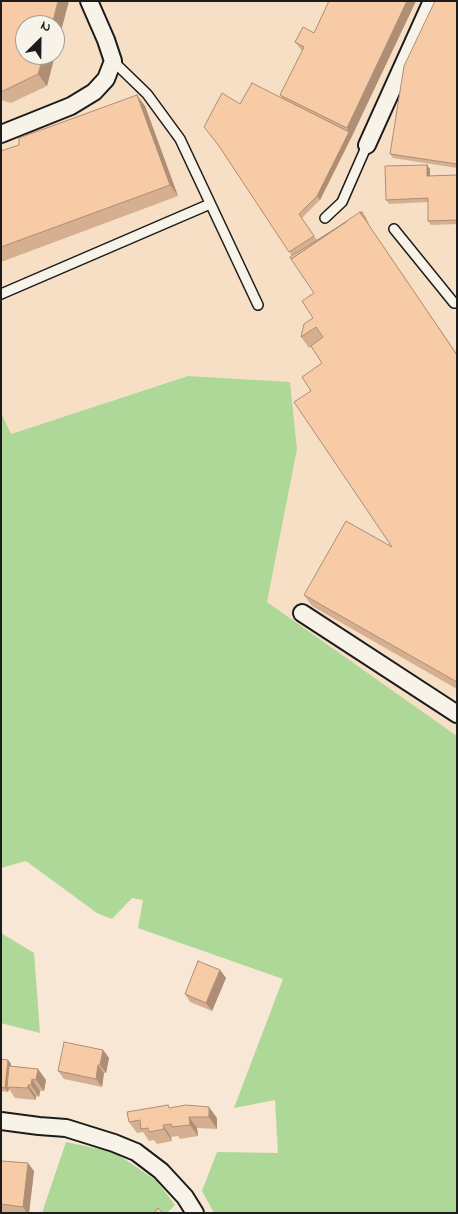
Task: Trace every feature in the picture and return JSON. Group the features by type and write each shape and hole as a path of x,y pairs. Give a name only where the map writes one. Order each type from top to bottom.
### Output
{"street":[{"path":"1,134 71,106 94,92 106,79 113,61 89,1"},
{"path":"367,145 432,1"},
{"path":"302,612 457,714"},
{"path":"1,1121 66,1128 114,1142 136,1152 161,1171 185,1197 195,1213"}],"lane":[{"path":"113,61 147,94 180,139 258,305"},
{"path":"325,218 342,202 367,145"},
{"path":"1,294 210,204"},
{"path":"394,229 454,303 457,303"}],"shaded area":[{"path":"1,1 457,1 457,736 267,602 297,449 290,382 187,376 10,434 1,413"}],"green space":[{"path":"188,376 290,382 297,449 267,602 457,736 457,1213 214,1213 202,1191 217,1152 278,1153 275,1100 234,1108 283,979 138,928 143,900 132,898 112,919 97,913 26,861 1,868 1,413 11,434"},
{"path":"1,933 34,953 40,1033 1,1023"},
{"path":"66,1142 114,1152 157,1181 175,1205 167,1213 42,1213"}],"building":[{"path":"1,1 58,1 54,15 15,15 15,65 41,65 38,74 1,91"},
{"path":"329,1 407,1 347,128 280,95 304,47 295,42 303,27 314,33"},
{"path":"435,1 457,1 457,164 390,154 404,66"},
{"path":"252,83 349,132 317,196 299,214 314,236 289,252 219,146 204,127 222,93 240,104"},
{"path":"137,95 170,185 1,247 1,151 19,145 19,138"},
{"path":"427,165 427,176 457,175 457,220 428,221 428,198 386,200 385,166"},
{"path":"360,212 457,355 457,682 304,595 346,521 392,547 294,402 311,391 302,377 322,363 311,346 323,337 316,327 301,337 304,324 313,318 302,301 314,293 291,259"},
{"path":"346,222 291,259 290,257"},
{"path":"198,961 220,970 206,1003 185,994"},
{"path":"64,1042 103,1050 96,1079 58,1071"},
{"path":"1,1059 8,1060 5,1088 1,1087"},
{"path":"9,1066 38,1069 36,1080 32,1079 31,1085 28,1085 28,1088 7,1087"},
{"path":"168,1105 169,1108 186,1105 209,1107 209,1117 189,1117 190,1125 172,1127 171,1124 163,1125 164,1129 149,1132 148,1128 141,1129 140,1120 129,1122 127,1112"},
{"path":"1,1161 28,1163 23,1207 1,1204"},
{"path":"158,1208 163,1213 154,1213"}]}
